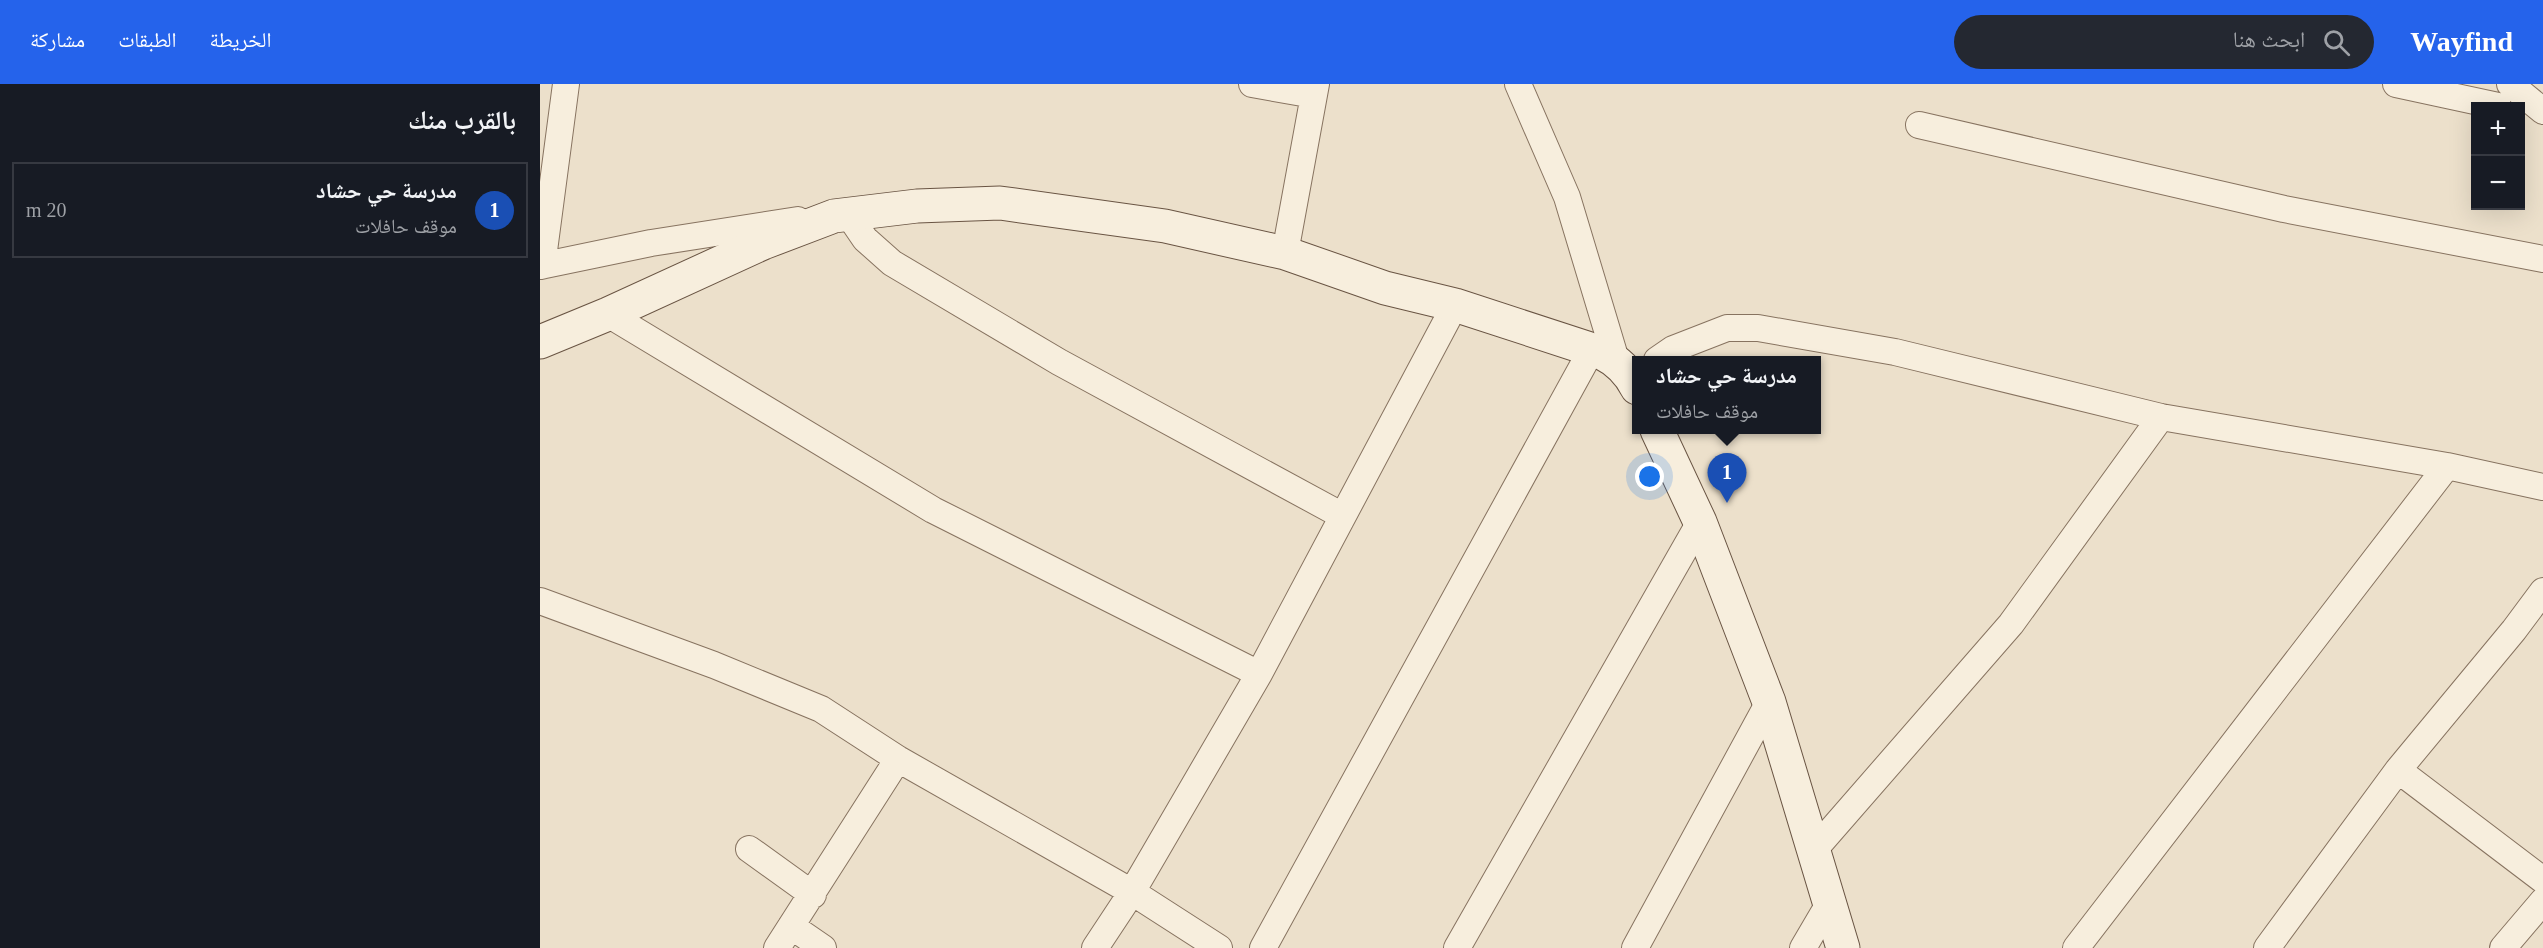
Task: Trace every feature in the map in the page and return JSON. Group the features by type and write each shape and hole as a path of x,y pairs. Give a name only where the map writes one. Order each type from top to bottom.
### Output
{"street":[{"path":"566,84 541,266 651,243 791,220 917,206 1000,203 1165,226 1285,254 1385,288 1455,305 1628,368"},
{"path":"1252,84 1315,89 1285,254"},
{"path":"1518,84 1567,197 1628,368"},
{"path":"2396,84 2479,102"},
{"path":"2510,84 2543,111"},
{"path":"2525,112 2543,116"},
{"path":"1919,125 2284,209 2543,259"},
{"path":"540,342 608,314 763,243 841,215"},
{"path":"841,215 892,263 1059,362 1341,515"},
{"path":"1095,948 1132,892 1259,674 1341,515 1455,305"},
{"path":"608,314 933,510 1259,674"},
{"path":"1656,356 1727,328 1758,328 1895,352 2162,417 2446,466 2543,487"},
{"path":"1263,948 1628,368"},
{"path":"1814,850 2011,624 2162,417"},
{"path":"1659,434 1700,522 1769,702 1843,948"},
{"path":"2076,948 2446,466"},
{"path":"1457,948 1700,522"},
{"path":"2267,948 2398,770 2514,630 2543,591"},
{"path":"540,601 714,665 821,709 898,759 1132,892 1219,948"},
{"path":"1635,948 1769,702"},
{"path":"777,948 898,759"},
{"path":"2398,770 2543,880"},
{"path":"749,849 813,895"},
{"path":"2503,948 2543,901"},
{"path":"1803,948 1830,902"},
{"path":"791,926 823,948"}],"place":[{"name":"مدرسة حي حشاد","path":"1727,503"}]}
